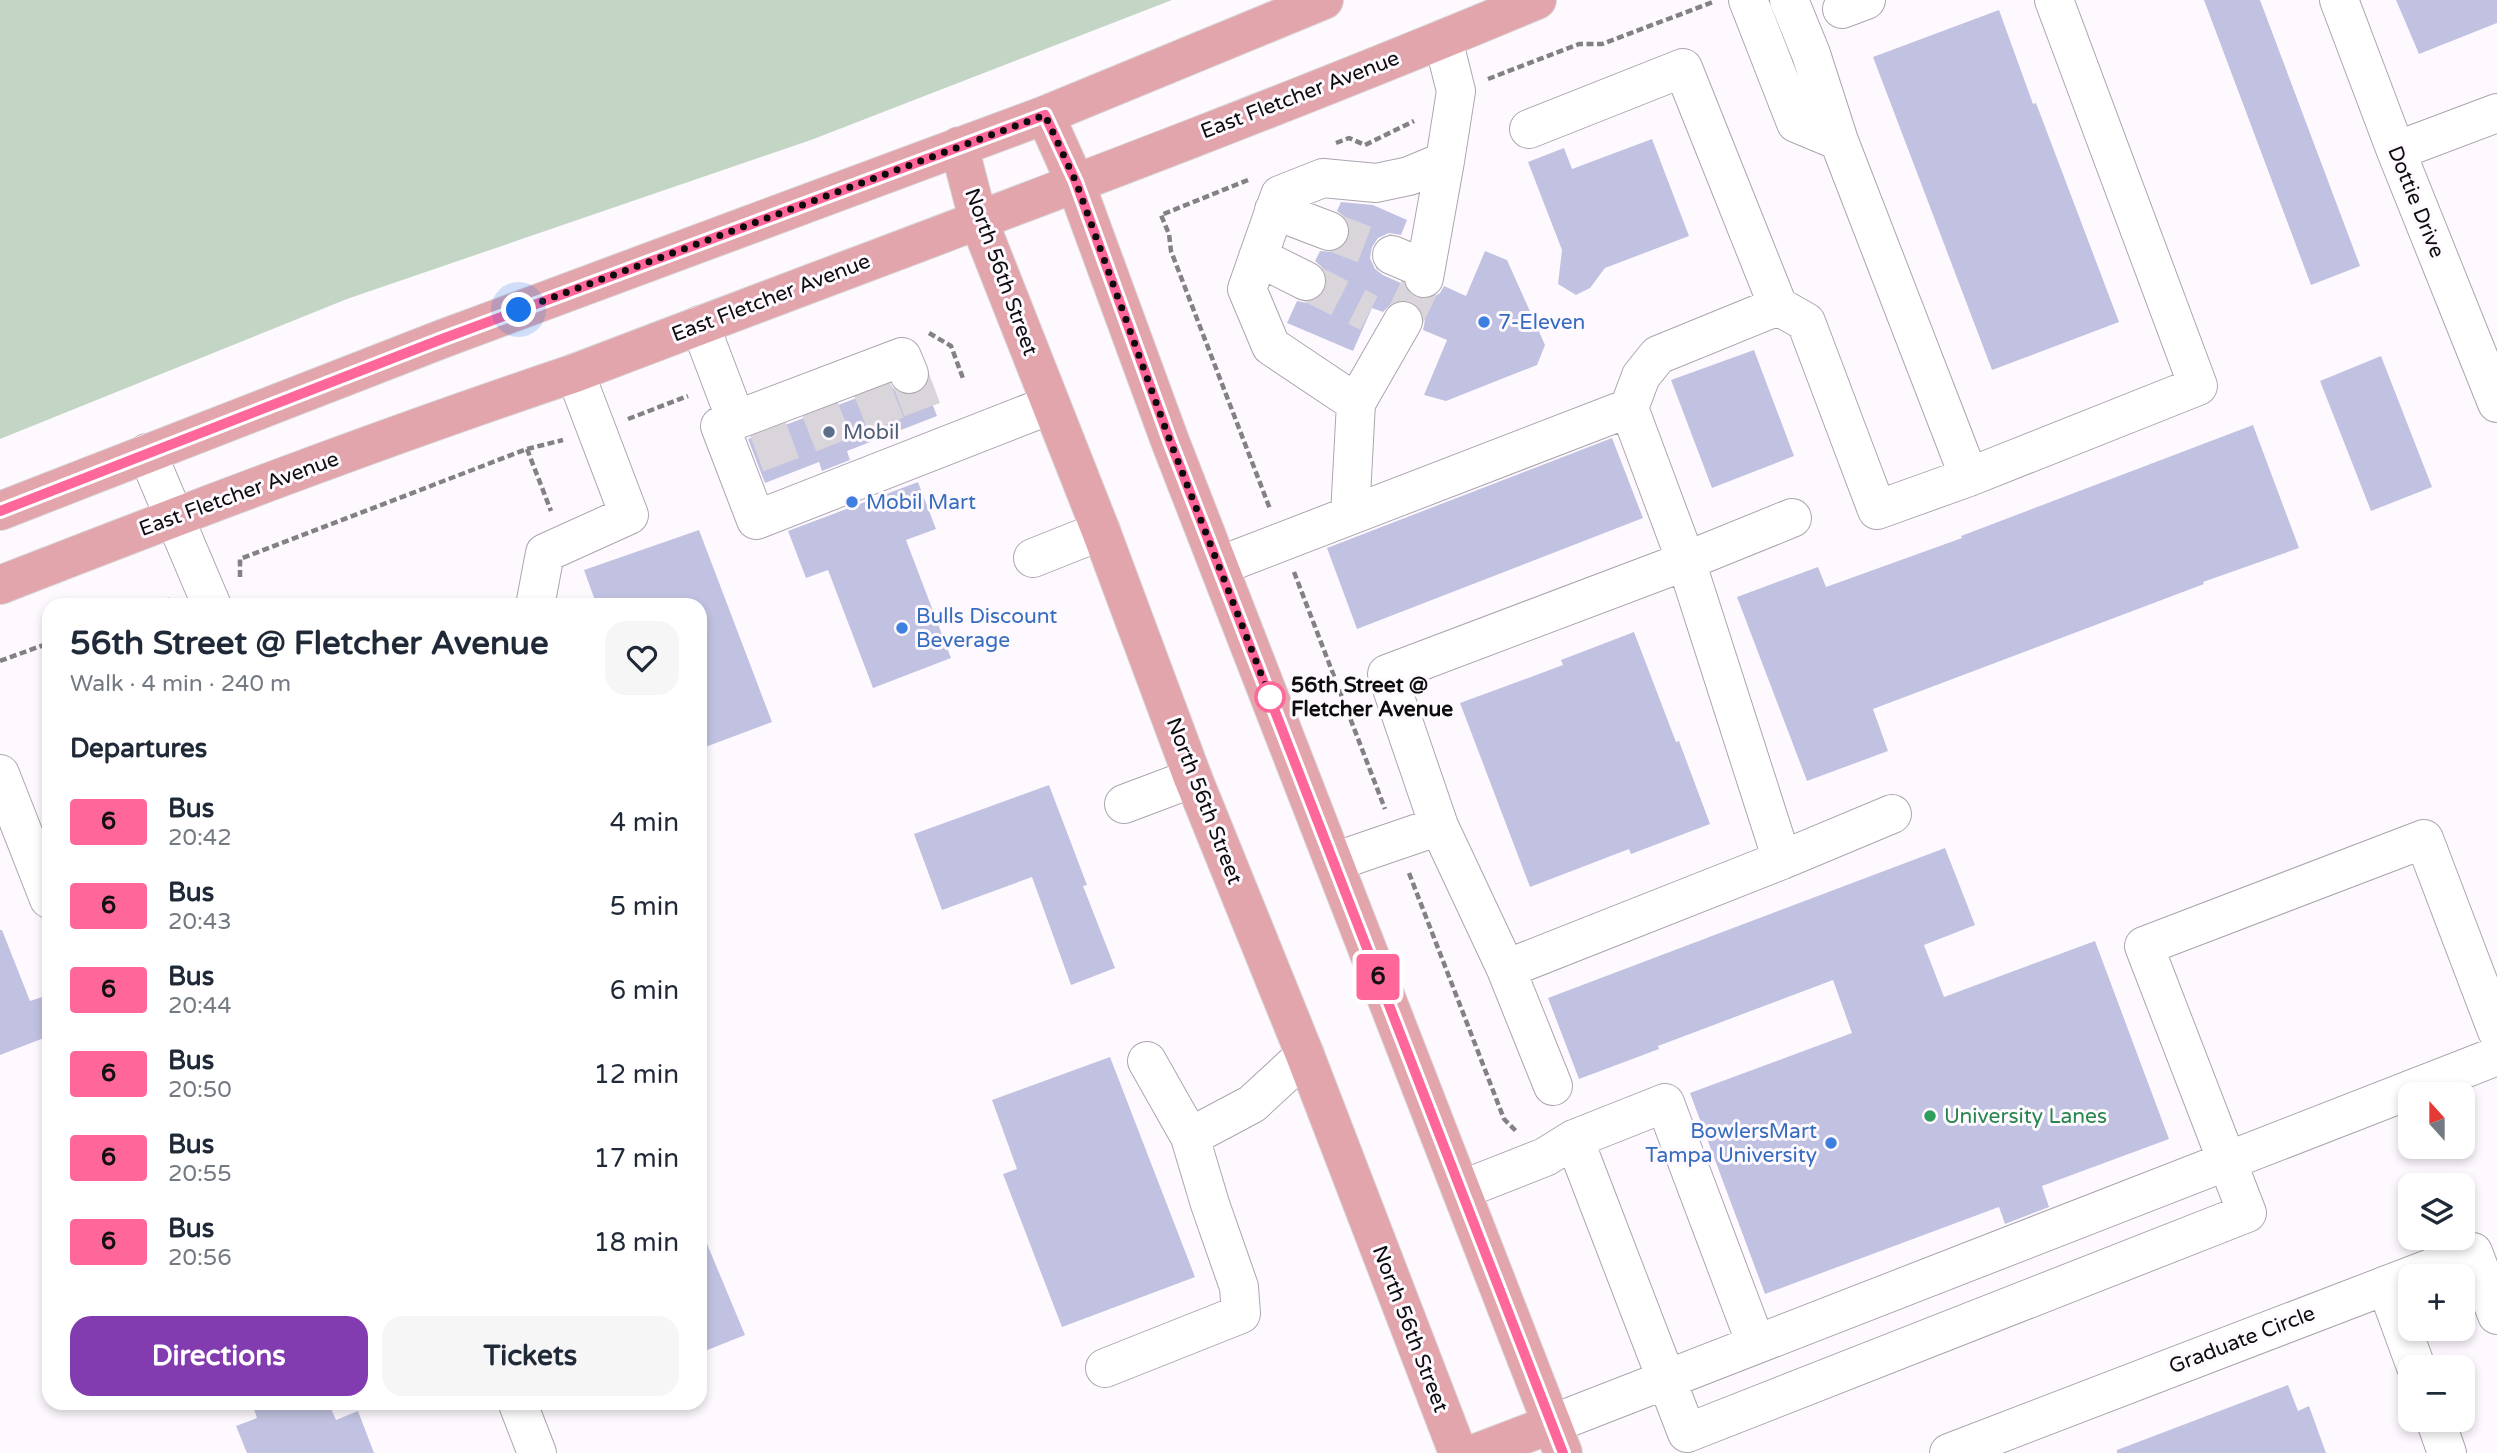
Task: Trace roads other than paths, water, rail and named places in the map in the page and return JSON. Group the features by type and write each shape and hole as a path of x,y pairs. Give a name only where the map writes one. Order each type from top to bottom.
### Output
{"main road":[{"path":"0,511 442,339 1045,115 1324,0"},
{"name":"East Fletcher Avenue","path":"0,585 175,517 575,373 1076,182 1537,0"},
{"path":"1045,115 1076,182 1170,441 1558,1438 1476,1453"},
{"name":"North 56th Street","path":"959,146 978,219 1101,531 1193,778 1305,1055 1458,1453"}],"street":[{"path":"1748,0 1796,122 1839,141"},
{"path":"1789,0 1811,54 1839,141 1969,477"},
{"path":"1529,129 1683,68 1778,306 1806,322 1877,510 1969,477 2198,386 2054,0"},
{"name":"Dottie Drive","path":"2339,0 2497,403"},
{"path":"1414,267 1446,161 1456,91 1443,39"},
{"path":"2396,151 2497,113"},
{"path":"1356,403 1271,346 1247,289 1274,210 1280,195 1323,178 1377,183 1409,176 1446,161"},
{"path":"1274,210 1329,231"},
{"path":"1258,257 1306,281"},
{"path":"1778,306 1658,355 1641,376 1629,408 1686,561 1782,860"},
{"path":"1350,515 1356,403 1391,320"},
{"path":"700,325 755,420"},
{"path":"909,374 902,357 869,380 817,400 755,420 720,426 756,520 791,489 932,435 1050,405"},
{"path":"537,598 545,553 629,515 575,373"},
{"path":"1219,566 1629,408"},
{"path":"147,453 209,598"},
{"path":"1553,1086 1506,969 1438,826 1388,674 1686,561 1791,518"},
{"path":"1033,558 1101,531"},
{"path":"0,774 42,881"},
{"path":"1124,804 1193,778"},
{"path":"1506,969 1892,814"},
{"path":"1334,862 1438,826"},
{"path":"1574,1139 1688,1433 2247,1213 2144,946 2424,839 2497,1031"},
{"path":"1190,1137 1252,1104 1305,1055"},
{"path":"1558,1438 1667,1379 2497,1055"},
{"path":"1105,1368 1241,1314 1239,1287 1190,1137 1147,1061"},
{"path":"1461,1190 1545,1157 1574,1139 1665,1103 1756,1344"},
{"name":"Graduate Circle","path":"1949,1453 2473,1252 2497,1315"},
{"path":"2386,1285 2412,1355"},
{"path":"520,1410 537,1453"},
{"path":"2440,1432 2448,1453"}],"tunnel":[{"path":"1329,231 1392,255"},
{"path":"1403,321 1424,278"},
{"path":"1306,281 1369,313"},
{"path":"909,374 926,420"},
{"path":"872,389 890,435"},
{"path":"820,409 838,455"},
{"path":"768,429 785,475"}],"place":[{"name":"7-Eleven","path":"1484,322"},
{"name":"Mobil","path":"829,432"},
{"name":"Mobil Mart","path":"852,502"},
{"name":"Bulls Discount Beverage","path":"902,628"},
{"name":"56th Street @ Fletcher Avenue","path":"1270,697"},
{"name":"University Lanes","path":"1930,1116"},
{"name":"BowlersMart Tampa University","path":"1831,1143"}]}
